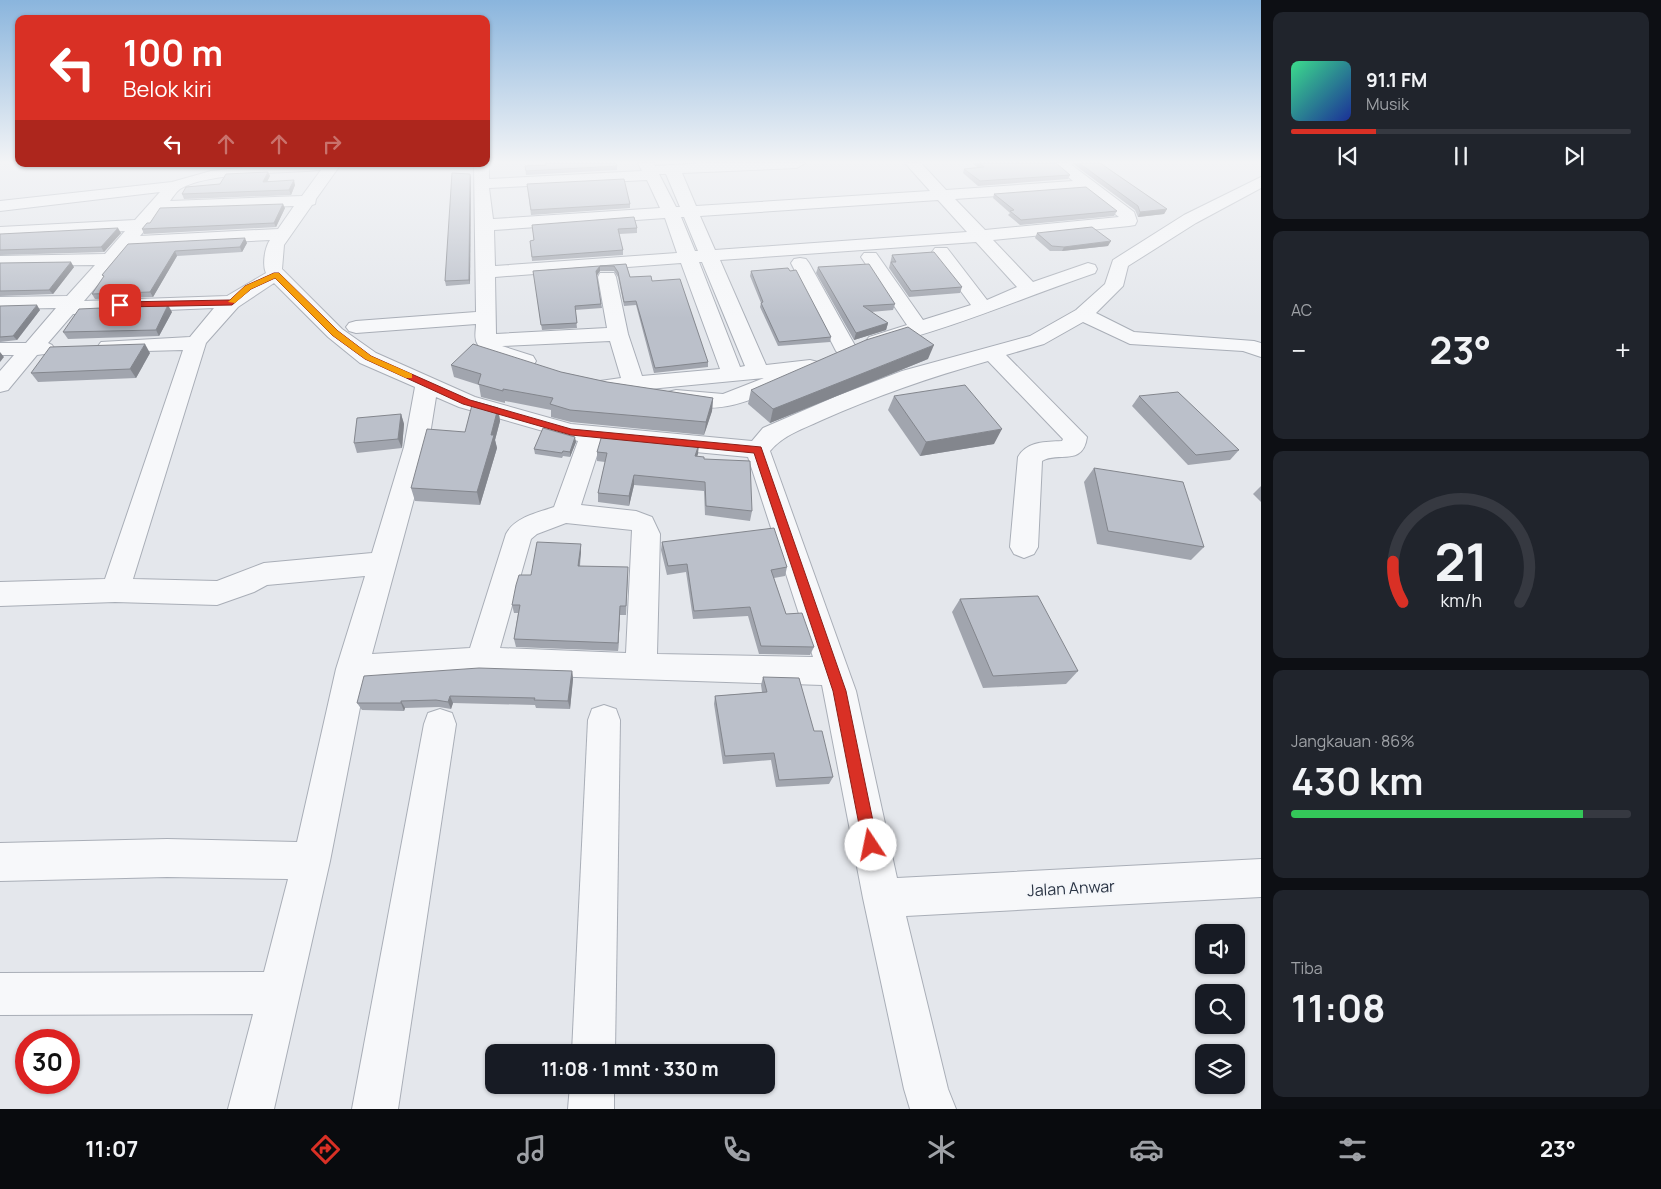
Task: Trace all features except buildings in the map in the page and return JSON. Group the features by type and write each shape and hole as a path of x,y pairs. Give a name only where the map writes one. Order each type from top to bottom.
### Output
{"street":[{"path":"0,384 150,215"},
{"path":"299,215 275,245 273,269 276,275 335,333 368,358 467,402 571,432 758,450"},
{"path":"484,215 484,317 488,347 492,351 546,367"},
{"path":"485,225 644,215"},
{"path":"672,215 732,374"},
{"path":"693,215 758,371"},
{"path":"962,215 1029,288"},
{"path":"484,279 986,242 1129,221 1126,215"},
{"path":"758,450 771,434 845,401 910,376 1037,340 1083,314 1114,286 1119,264 1198,215"},
{"path":"0,232 141,225"},
{"path":"126,242 284,234"},
{"path":"712,263 800,263 941,252 986,242"},
{"path":"941,252 983,308"},
{"path":"870,257 918,327"},
{"path":"0,260 112,258"},
{"path":"800,263 847,351"},
{"path":"484,279 606,277 691,265"},
{"path":"810,367 633,383 599,384 707,402 723,402 735,399 810,367 847,351 983,308 1029,288 1088,269"},
{"path":"115,590 196,343 209,324 248,288 276,275"},
{"path":"606,277 618,334 633,383"},
{"path":"0,303 71,305 232,302"},
{"path":"1083,314 1130,338 1247,345 1261,351"},
{"path":"356,327 484,317"},
{"path":"486,341 618,334"},
{"path":"91,347 196,343"},
{"path":"0,349 62,348"},
{"path":"990,352 1075,437 1074,444 1067,449 1041,450 1030,457 1024,546"},
{"path":"251,1109 311,861 352,669 416,447 427,384"},
{"path":"565,513 592,435"},
{"path":"758,450 840,691 882,898 926,1089 933,1109"},
{"path":"481,661 518,534 528,527 565,513 636,521 643,524 647,534 641,667"},
{"path":"0,594 115,590 217,593 244,584 264,574 382,563"},
{"path":"352,669 481,661 832,671"},
{"path":"593,1044 604,720"},
{"path":"375,1109 440,724"},
{"path":"0,862 168,858 311,861"},
{"name":"Jalan Anwar","path":"882,898 1261,878"},
{"path":"0,994 280,994"},
{"path":"591,1109 592,1094"}],"slow traffic":[{"path":"232,302 254,284 276,275 335,333 368,358 409,376"}],"route":[{"path":"120,305 232,302 254,284 276,275 335,333 368,358 467,402 571,432 758,450 780,521 840,691 871,845"}]}
